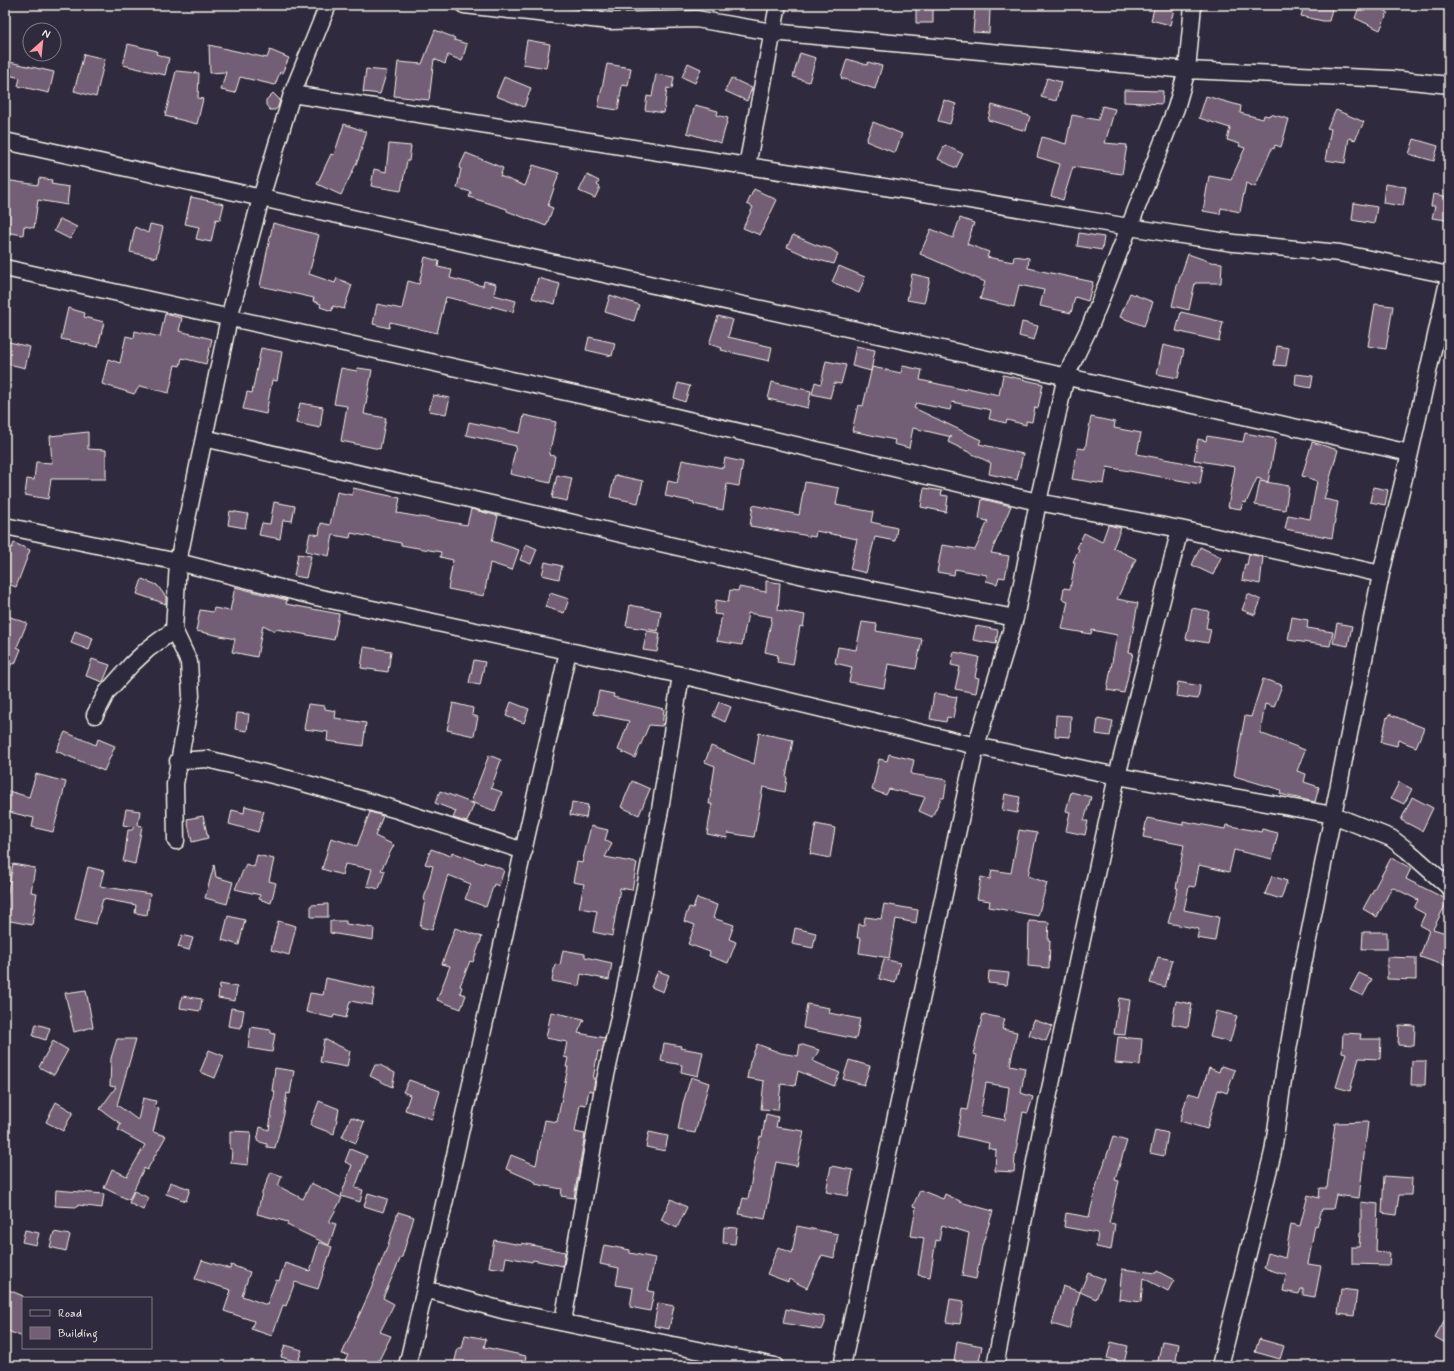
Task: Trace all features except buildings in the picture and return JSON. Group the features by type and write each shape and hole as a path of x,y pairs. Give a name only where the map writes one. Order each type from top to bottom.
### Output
{"street":[{"path":"176,841 175,784 191,696 189,662 174,630 178,562 229,318 261,198 292,94 328,5"},
{"path":"464,5 610,21 696,18 772,32 1187,70 1392,79 1449,85"},
{"path":"747,166 778,5"},
{"path":"842,1366 976,746 1015,618 1038,502 1066,376 1091,324 1176,108 1187,70 1193,5"},
{"path":"292,94 970,200 1129,228 1234,243 1340,253 1449,276 1410,453 1381,574 1302,970 1284,1073 1273,1152 1220,1366"},
{"path":"5,141 1410,453"},
{"path":"5,268 629,406 1038,502 1180,529 1381,574"},
{"path":"204,438 817,579 1015,618"},
{"path":"5,526 178,562 316,597 681,674 976,746 1117,776 1333,816 1391,838 1449,887"},
{"path":"996,1366 1041,1131 1117,776 1180,529"},
{"path":"95,715 107,692 131,665 148,649 174,630"},
{"path":"407,1366 568,651"},
{"path":"563,1322 602,1093 624,995 660,810 681,674"},
{"path":"178,761 207,760 297,781 524,851"},
{"path":"425,1289 506,1311 775,1366"}]}
